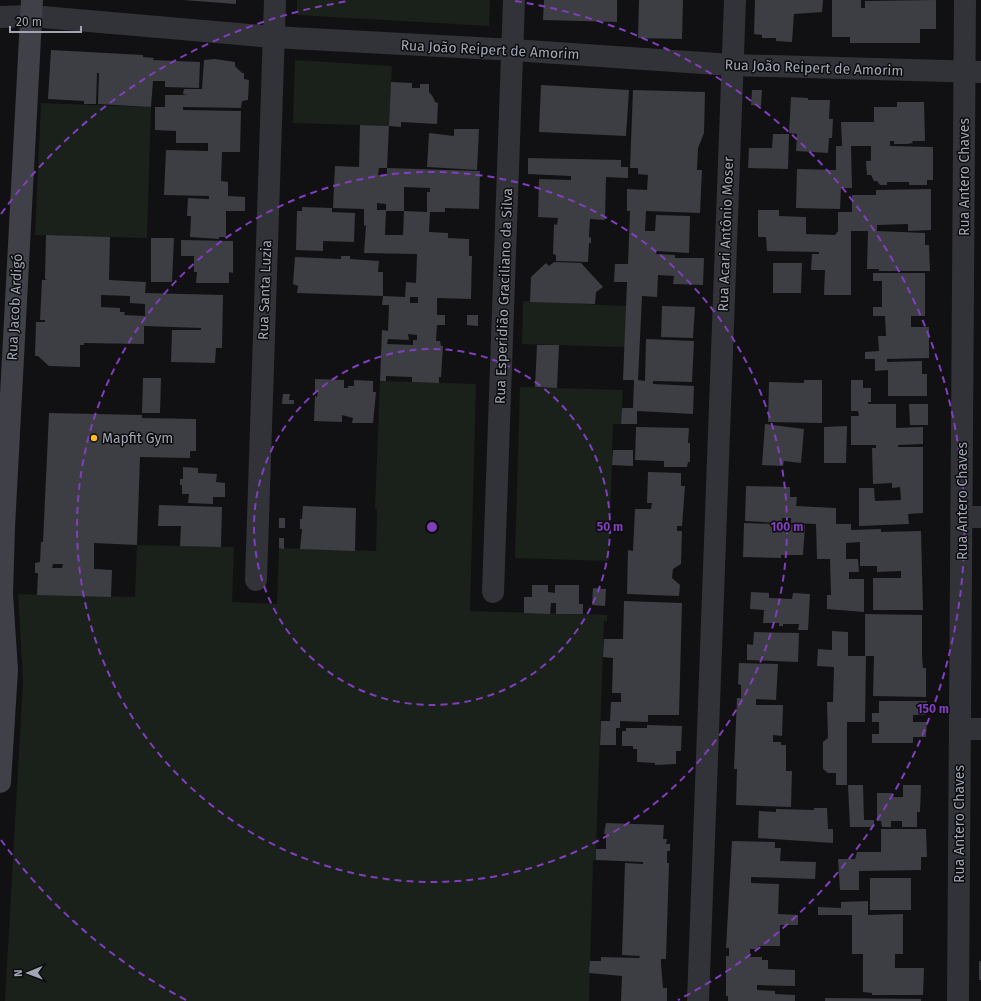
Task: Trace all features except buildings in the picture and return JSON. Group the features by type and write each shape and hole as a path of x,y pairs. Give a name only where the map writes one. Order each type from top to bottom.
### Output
{"main road":[{"name":"Rua Jacob Ardigó","path":"0,782 7,670 2,594 4,527 32,8"}],"street":[{"name":"Rua Santa Luzia","path":"256,580 274,0"},
{"name":"Rua Esperidião Graciliano da Silva","path":"493,592 514,0"},
{"name":"Rua Acari Antônio Moser","path":"698,1001 716,468 735,0"},
{"name":"Rua Antero Chaves","path":"958,1001 970,729 973,72 965,0"},
{"name":"Rua João Reipert de Amorim","path":"0,17 32,8 273,37 513,50 732,66 973,72"}],"shaded area":[{"path":"297,0 490,0 489,26 297,15"},
{"path":"295,60 392,66 389,126 293,123"},
{"path":"41,103 151,107 147,238 35,235"},
{"path":"523,301 626,306 625,347 522,344"},
{"path":"380,381 476,384 470,611 607,615 607,621 604,621 596,860 593,861 589,1001 5,1001 23,681 18,594 135,597 137,545 234,547 232,602 277,604 279,548 376,551 377,509 375,509"},
{"path":"520,387 623,390 621,424 613,424 609,561 515,558"}],"place":[{"name":"Mapfit Gym","path":"94,438"}]}
